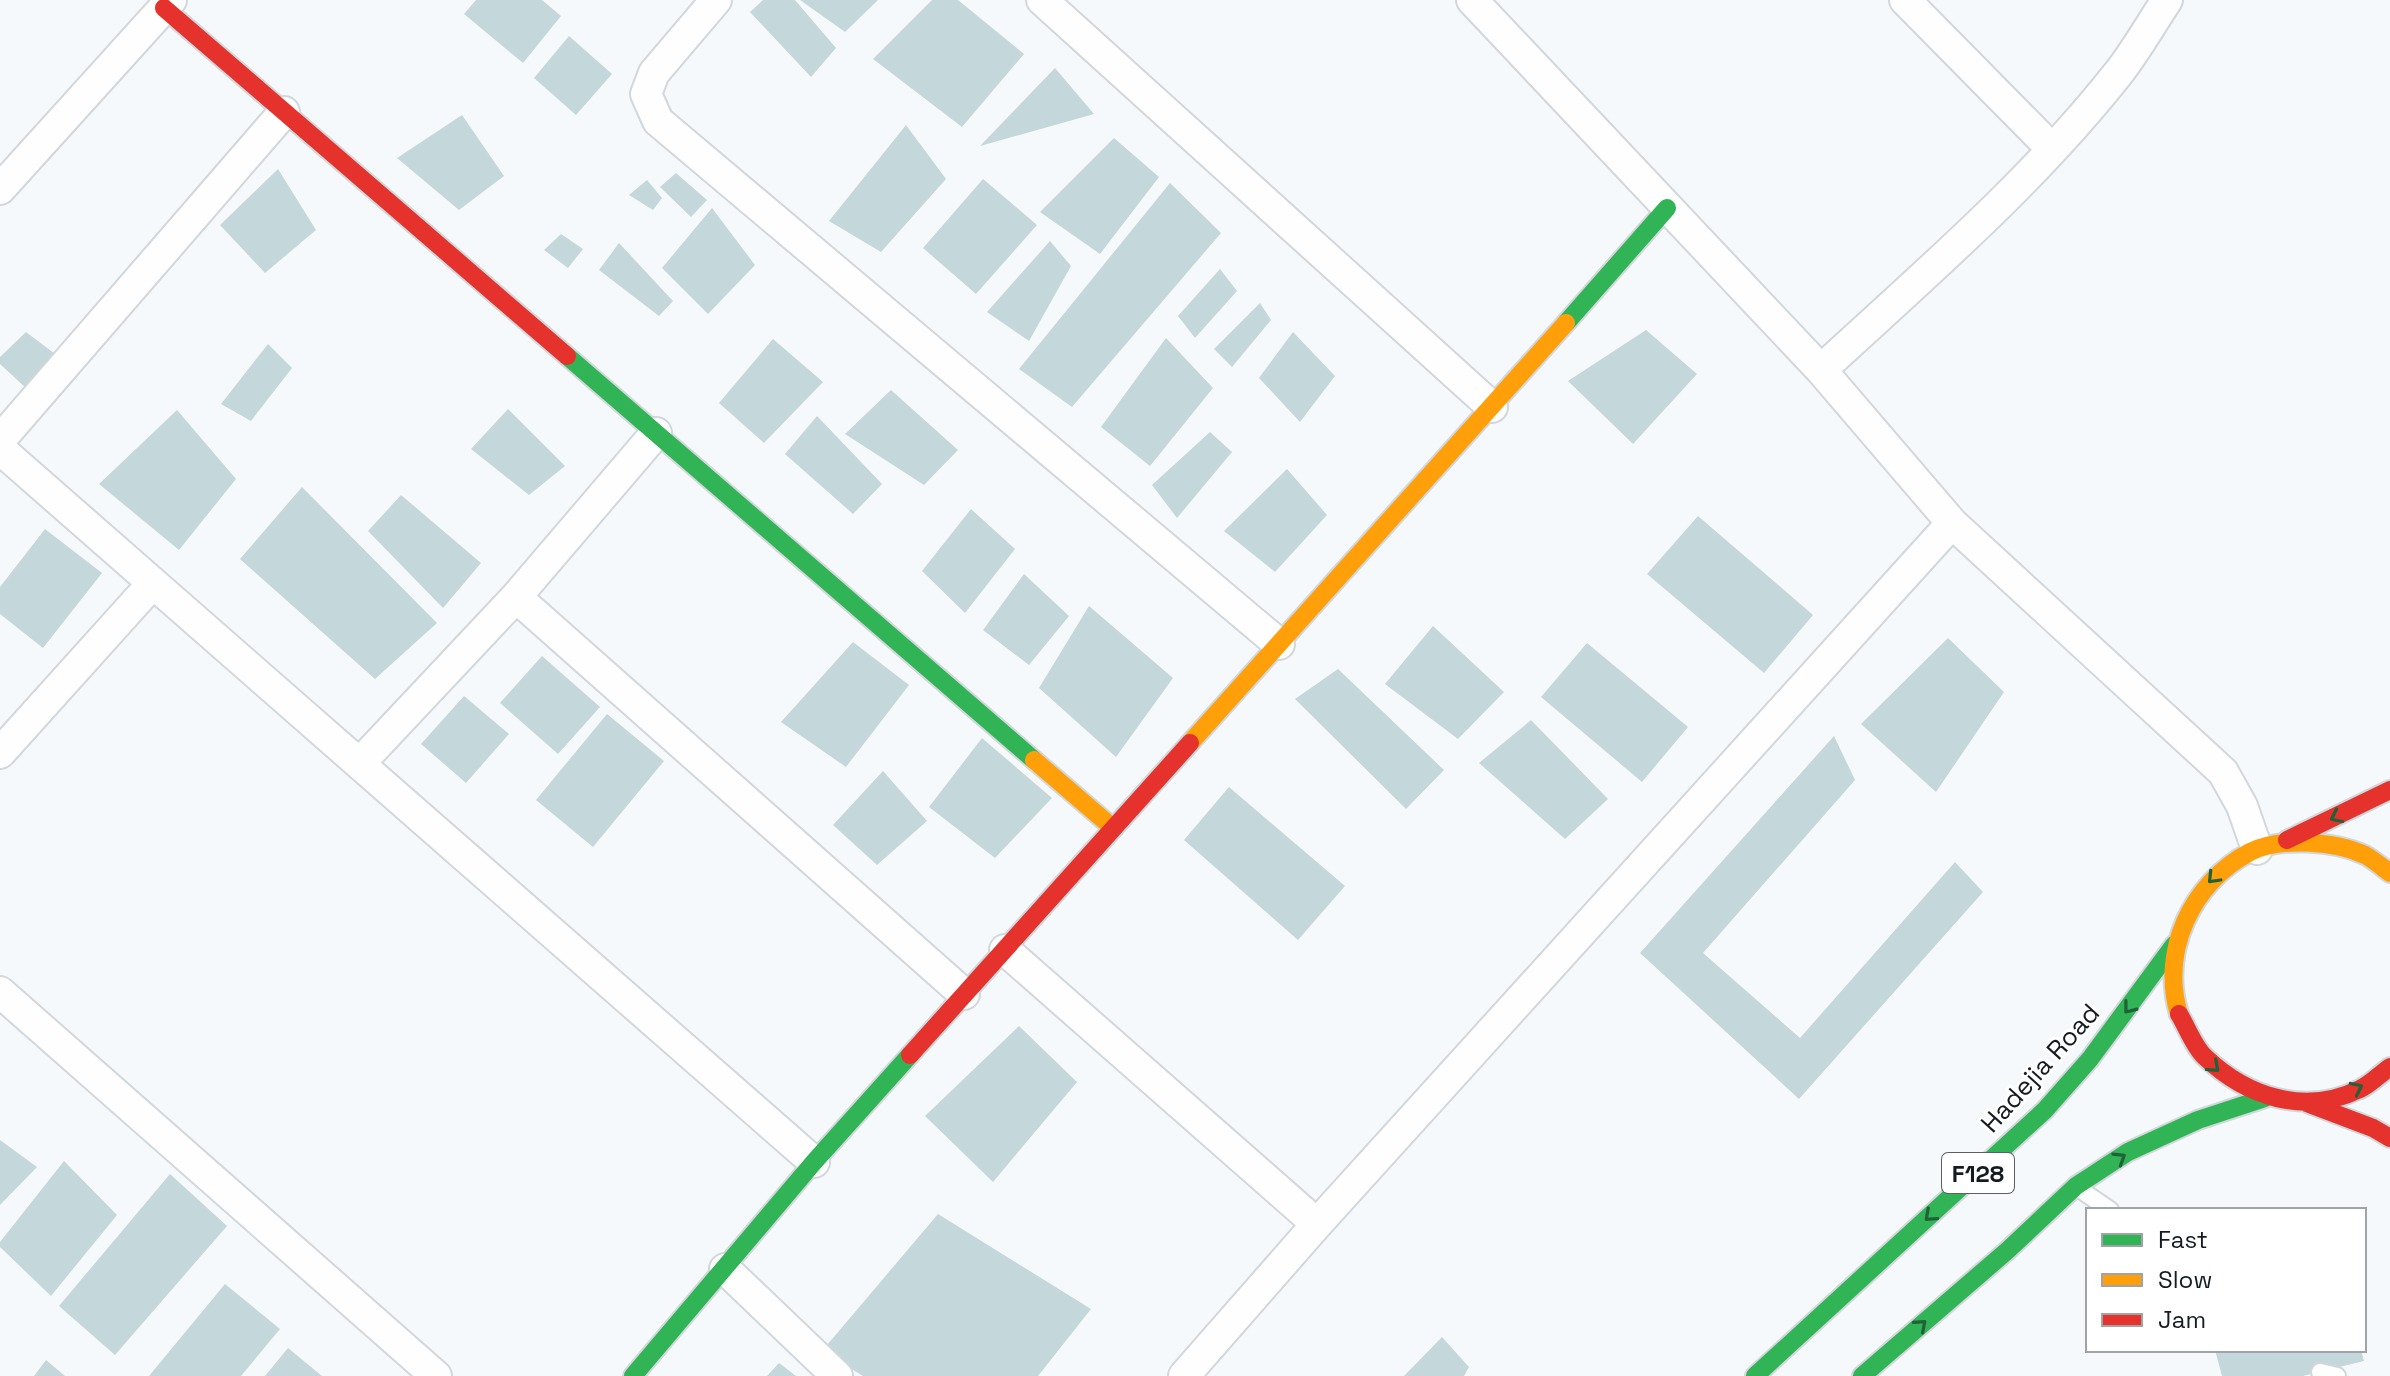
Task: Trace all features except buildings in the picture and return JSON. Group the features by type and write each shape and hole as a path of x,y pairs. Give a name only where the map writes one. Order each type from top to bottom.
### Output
{"street":[{"path":"716,0 654,73 646,94 658,121 1279,644"},
{"path":"1042,0 1492,407"},
{"path":"1472,0 1821,370 1952,523 2223,772 2269,845 2322,841 2362,853 2390,873"},
{"path":"1905,0 2052,149"},
{"path":"1821,370 1947,255 2052,149 2121,70 2167,0"},
{"path":"0,189 167,4 284,112 1113,828"},
{"path":"0,440 284,112"},
{"path":"633,1376 814,1162 1667,208"},
{"path":"360,763 516,597 656,433"},
{"path":"0,449 814,1162"},
{"path":"1184,1376 1317,1224 1952,523"},
{"path":"0,753 153,583"},
{"path":"516,597 964,994"},
{"name":"F128","path":"2174,945 2190,904 2219,871 2390,790"},
{"path":"2174,945 2172,984 2181,1022 2201,1055 2230,1081 2265,1098"},
{"name":"Hadejia Road","path":"1755,1376 2045,1110 2090,1059 2174,945"},
{"path":"1005,950 1317,1224"},
{"path":"0,992 436,1376"},
{"name":"F128","path":"1862,1376 2008,1250 2076,1186 2128,1152 2198,1120 2265,1098 2307,1103 2357,1091 2390,1067"},
{"path":"2307,1103 2373,1128 2390,1138"},
{"path":"725,1269 837,1376"}],"lane":[{"path":"2076,1186 2107,1208"}],"traffic: fast":[{"path":"1566,323 1667,208"},
{"path":"567,356 1034,760"},
{"path":"1755,1376 2045,1110 2090,1059 2174,945"},
{"path":"633,1376 814,1162 910,1055"},
{"path":"1862,1376 2008,1250 2076,1186 2128,1152 2198,1120 2265,1098"}],"traffic: slow":[{"path":"1190,743 1566,323"},
{"path":"1034,760 1113,828"},
{"path":"2179,1014 2174,990 2178,943 2197,900 2230,865 2262,847 2307,843 2353,850 2390,873"}],"traffic: jam":[{"path":"164,8 567,356"},
{"path":"910,1055 1190,743"},
{"path":"2287,840 2390,790"},
{"path":"2179,1014 2201,1053 2221,1071 2239,1083 2278,1098 2318,1101 2339,1097 2364,1087 2390,1067"},
{"path":"2307,1103 2373,1128 2390,1138"}]}
